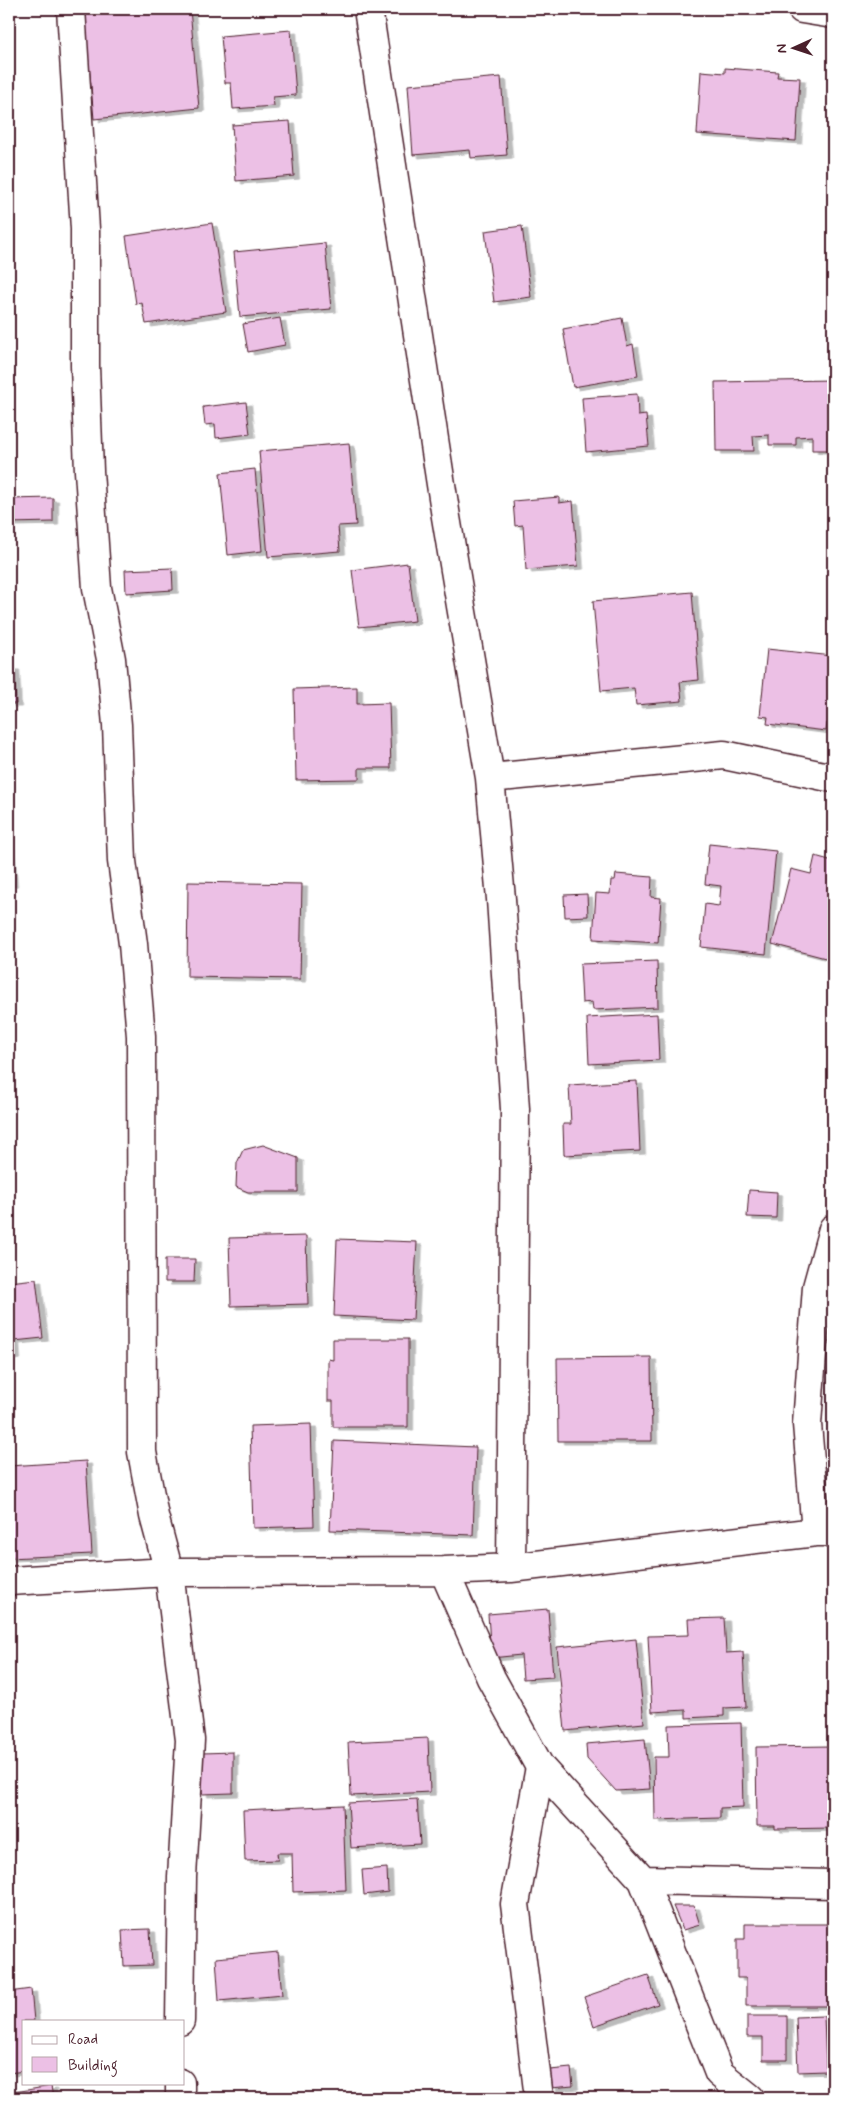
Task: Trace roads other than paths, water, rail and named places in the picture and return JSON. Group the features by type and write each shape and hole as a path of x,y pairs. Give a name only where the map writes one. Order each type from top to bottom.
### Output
{"street":[{"path":"71,9 85,229 85,366 89,471 97,588 111,659 117,725 122,861 134,944 141,1036 142,1452 154,1516 168,1572 190,1740 182,1877 180,2020"},
{"path":"368,9 443,498 490,778 501,899 515,1110 511,1568"},
{"path":"802,9 833,14"},
{"path":"490,778 724,755 833,778"},
{"path":"9,1581 168,1572 444,1571 511,1568 825,1532 807,1424 817,1287 833,1229"},
{"path":"444,1571 490,1678 540,1767 643,1880 719,2073 750,2098"},
{"path":"539,2098 515,1904 540,1767"},
{"path":"643,1880 833,1884"},
{"path":"180,2084 180,2098"}]}
